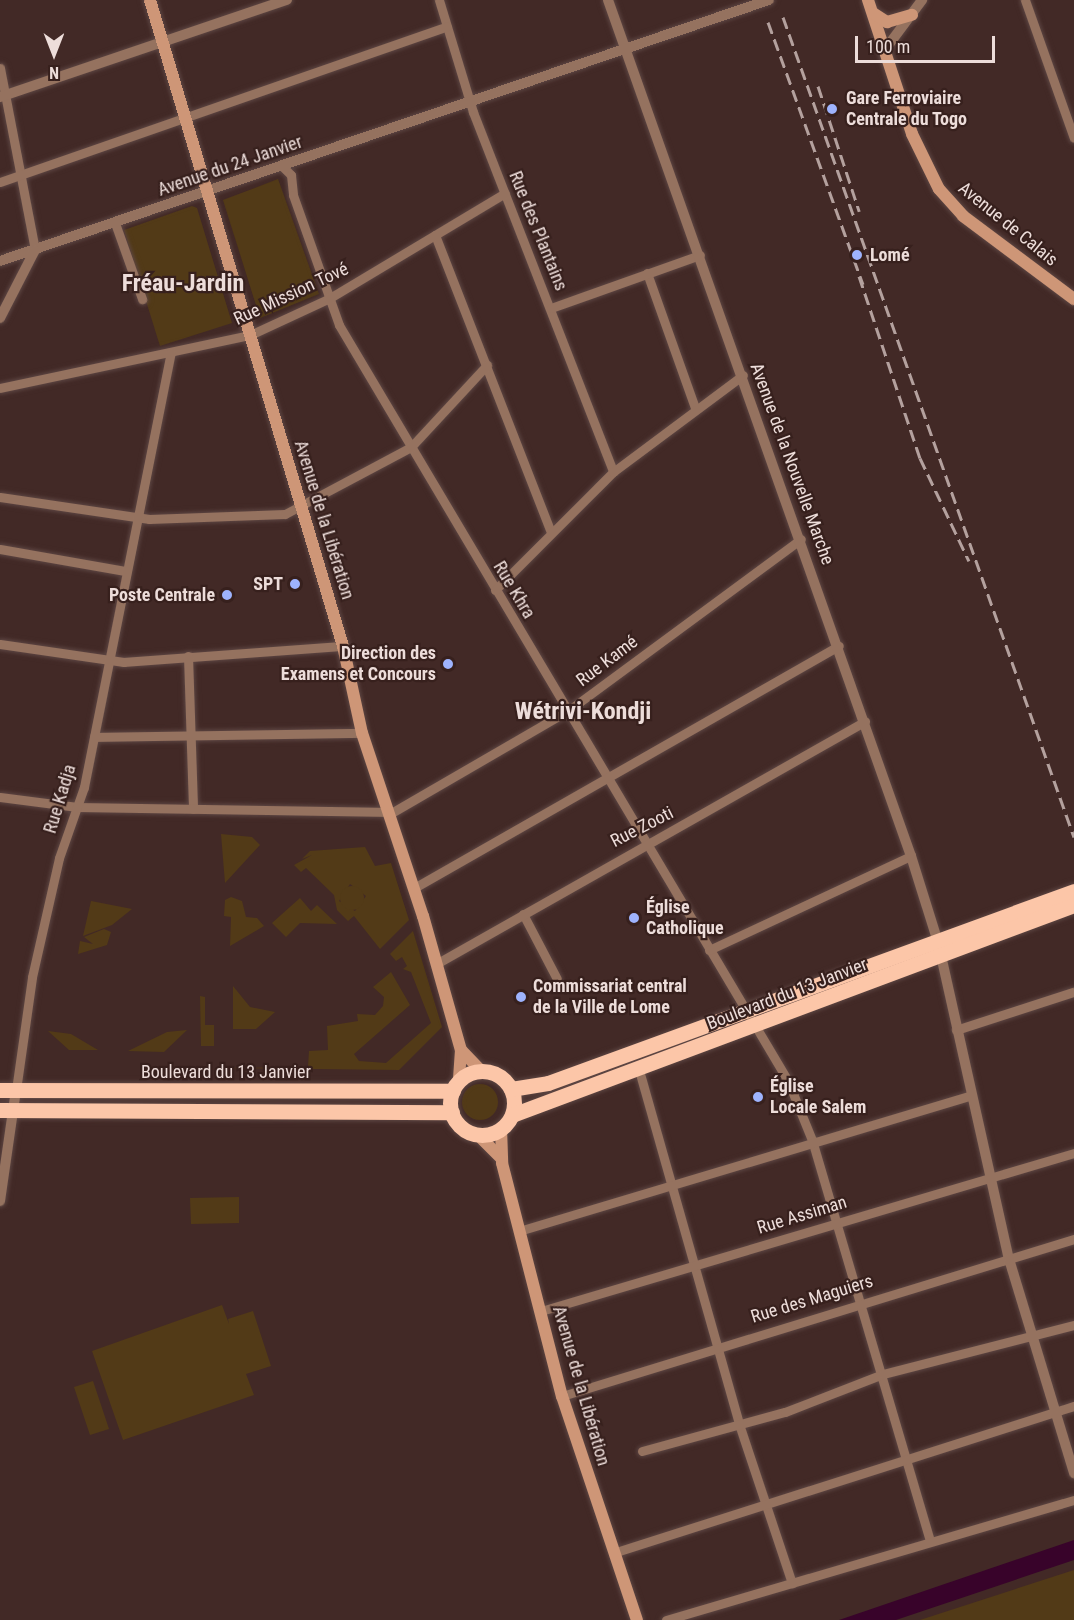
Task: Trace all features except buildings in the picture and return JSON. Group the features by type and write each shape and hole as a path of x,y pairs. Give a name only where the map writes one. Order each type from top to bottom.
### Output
{"highway":[{"name":"Boulevard du 13 Janvier","path":"512,1115 639,1070 750,1019 938,942 1074,891"},
{"name":"Boulevard du 13 Janvier","path":"511,1089 548,1083 941,959 1074,905"},
{"path":"482,1071 497,1075 511,1089 512,1115 501,1128 477,1134 461,1127 452,1112 456,1087 482,1071"},
{"name":"Boulevard du 13 Janvier","path":"0,1090 269,1091 456,1087"},
{"path":"269,1091 269,1111"},
{"path":"7,1111 452,1112"}],"main road":[{"name":"Avenue de la Libération","path":"150,0 302,504 343,646 362,733 393,812 461,1050"},
{"path":"870,6 887,22 912,15"},
{"name":"Avenue de Calais","path":"870,6 884,51 939,189 963,216 1074,299"},
{"path":"461,1050 482,1071"},
{"path":"456,1087 461,1050"},
{"name":"Avenue de la Libération","path":"501,1128 501,1158 562,1396 637,1620"},
{"path":"477,1134 501,1158"}],"street":[{"path":"3,96 287,0"},
{"name":"Rue des Plantains","path":"439,0 471,102 613,472"},
{"name":"Avenue de la Nouvelle Marche","path":"608,0 839,646 911,856 938,942 970,1096 1009,1260 1035,1336 1074,1473"},
{"path":"627,49 769,0"},
{"path":"884,51 922,0"},
{"path":"1025,0 1074,138"},
{"path":"0,182 447,26"},
{"name":"Avenue du 24 Janvier","path":"0,261 627,49"},
{"path":"0,68 18,177 35,250 0,318"},
{"name":"Rue Khra","path":"282,166 291,175 328,299 495,590 569,710 646,844 788,1081 812,1140 862,1301 930,1541"},
{"name":"Rue Mission Tové","path":"0,388 250,335 328,299 505,193"},
{"path":"116,223 142,299"},
{"path":"435,235 551,532"},
{"path":"551,308 700,255"},
{"path":"647,273 694,408"},
{"name":"Rue Kadja","path":"16,1090 32,977 59,858 77,807 94,737 125,571 171,353"},
{"path":"0,497 136,518 267,517 302,504 411,447 487,365"},
{"path":"495,590 613,472 694,408 743,375"},
{"name":"Rue Kamé","path":"393,812 569,710 801,539"},
{"path":"0,549 125,571"},
{"path":"0,644 109,662 343,646"},
{"path":"414,888 839,646"},
{"path":"188,656 188,734 193,809"},
{"name":"Rue Zooti","path":"436,964 865,721"},
{"path":"94,737 362,733"},
{"path":"0,797 77,807 393,812"},
{"path":"709,950 911,856"},
{"path":"523,914 557,979"},
{"path":"956,1030 1073,992"},
{"path":"639,1070 698,1264 717,1346 740,1424 792,1582"},
{"path":"0,1201 7,1111 16,1090"},
{"path":"519,1231 812,1140 970,1096"},
{"name":"Rue Assiman","path":"541,1311 836,1221 990,1180 1074,1153"},
{"name":"Rue des Maguiers","path":"562,1396 862,1301 1009,1260 1074,1239"},
{"path":"642,1452 740,1424 883,1374 1074,1325"},
{"path":"613,1553 906,1457 1074,1406"},
{"path":"666,1620 1074,1500"}],"shaded area":[{"path":"278,179 319,294 260,318 223,200"},
{"path":"192,206 197,208 232,323 160,346 124,230"},
{"path":"221,834 252,837 260,845 225,883"},
{"path":"365,847 375,866 391,863 409,920 380,949 354,916 348,921 337,910 334,895 306,868 301,872 294,865 312,855 302,859 310,851","holes":["350,884 366,896 355,911 339,901"]},
{"path":"352,886 361,889 364,898 361,907 352,910 343,907 340,898 343,889"},
{"path":"231,897 242,901 246,917 257,918 264,926 230,946 231,917 224,916 225,900"},
{"path":"300,898 311,911 317,905 337,924 300,923 286,937 272,923"},
{"path":"91,901 132,909 112,925 83,936"},
{"path":"104,929 111,932 107,945 78,954 80,941 93,944 84,937"},
{"path":"413,931 442,1027 399,1070 222,1068 308,1067 309,1051 328,1050 327,1026 358,1021 357,1014 375,1015 383,1006 384,997 373,987 391,972 410,1005 354,1054 359,1061 386,1063 431,1023 411,972 403,969 407,966 402,957 396,961 390,954"},
{"path":"233,986 250,1007 275,1012 256,1029 233,1029"},
{"path":"200,996 205,997 205,1025 214,1025 214,1046 201,1046"},
{"path":"187,1030 164,1052 128,1051 167,1032"},
{"path":"48,1031 71,1034 98,1050 69,1050"},
{"path":"480,1084 493,1089 498,1102 493,1115 480,1120 467,1115 462,1102 467,1089"},
{"path":"239,1197 239,1223 191,1224 190,1198"},
{"path":"222,1305 229,1324 228,1319 253,1311 271,1366 246,1374 254,1395 123,1440 92,1351"},
{"path":"93,1381 109,1429 90,1435 74,1387"},
{"path":"1074,1540 1074,1560 896,1620 839,1620"},
{"path":"1074,1570 1074,1620 920,1620"}],"railway":[{"path":"783,17 1074,837"},
{"path":"768,22 863,284"},
{"path":"818,86 859,211"},
{"path":"859,276 920,458 969,561"}],"place":[{"name":"Gare Ferroviaire Centrale du Togo","path":"832,109"},
{"name":"Lomé","path":"857,255"},
{"name":"SPT","path":"295,584"},
{"name":"Poste Centrale","path":"227,595"},
{"name":"Direction des Examens et Concours","path":"448,664"},
{"name":"Église Catholique","path":"634,918"},
{"name":"Commissariat central de la Ville de Lome","path":"521,997"},
{"name":"Église Locale Salem","path":"758,1097"}],"district":[{"name":"Fréau-Jardin","path":"183,284"},
{"name":"Wétrivi-Kondji","path":"583,712"}]}
